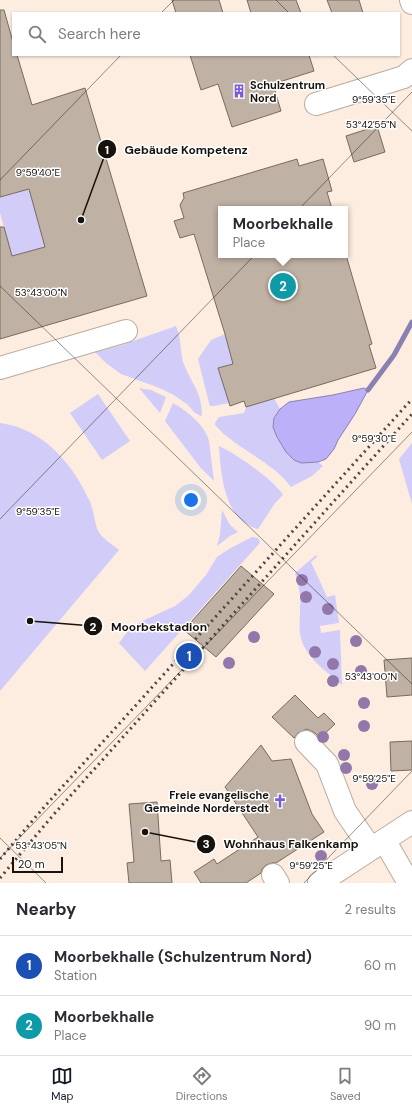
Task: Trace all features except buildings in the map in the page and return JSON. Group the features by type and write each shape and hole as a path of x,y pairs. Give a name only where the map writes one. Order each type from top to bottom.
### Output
{"street":[{"path":"316,104 404,77 412,70"},
{"path":"0,368 126,331"},
{"path":"306,742 327,764 345,811 378,844 409,883"},
{"path":"319,883 412,822"}],"shaded area":[{"path":"29,189 45,247 12,256 0,213 0,197"},
{"path":"176,326 179,335 183,362 200,399 202,411 201,416 195,413 187,404 172,394 121,374 106,363 95,352 119,346"},
{"path":"225,334 233,364 218,368 229,403 210,406 198,359 211,340"},
{"path":"139,388 151,390 166,397 160,413"},
{"path":"364,388 368,390 334,449 326,459 318,462 301,463 294,460 286,452 273,427 274,418 280,409 289,402"},
{"path":"98,394 130,441 102,460 70,413"},
{"path":"274,398 280,409 274,418 277,437 286,452 310,463 318,462 323,466 312,476 291,487 274,469 233,441 215,425 219,417 244,413 246,407"},
{"path":"173,403 184,410 204,429 209,441 214,481 200,467 165,421"},
{"path":"0,423 16,427 30,433 55,450 75,474 83,488 90,502 98,531 119,550 0,691"},
{"path":"412,443 412,504 399,459"},
{"path":"219,446 234,454 254,468 271,482 283,495 275,503 258,529 247,524 231,507 223,483"},
{"path":"222,510 230,525 238,532 217,546 220,535"},
{"path":"252,537 258,538 260,542 259,544 145,671 119,643 130,628 175,606 188,596 206,575 217,557"},
{"path":"316,555 317,557 311,562 327,597 335,595 339,623 320,626 321,633 340,630 342,685 311,657 302,642 300,634 300,596 295,573"}],"waterway":[{"path":"368,390 394,355 412,322"}],"railway":[{"path":"0,859 45,806 412,399"},
{"path":"0,878 55,813 412,414"}],"place":[{"name":"Schulzentrum Nord","path":"239,91"},
{"name":"Gebäude Kompetenz","path":"81,220"},
{"name":"Moorbekhalle","path":"283,286"},
{"name":"Moorbekstadion","path":"30,621"},
{"name":"Moorbekhalle (Schulzentrum Nord)","path":"189,656"},
{"name":"Freie evangelische Gemeinde Norderstedt","path":"280,801"},
{"name":"Wohnhaus Falkenkamp","path":"145,832"}]}
